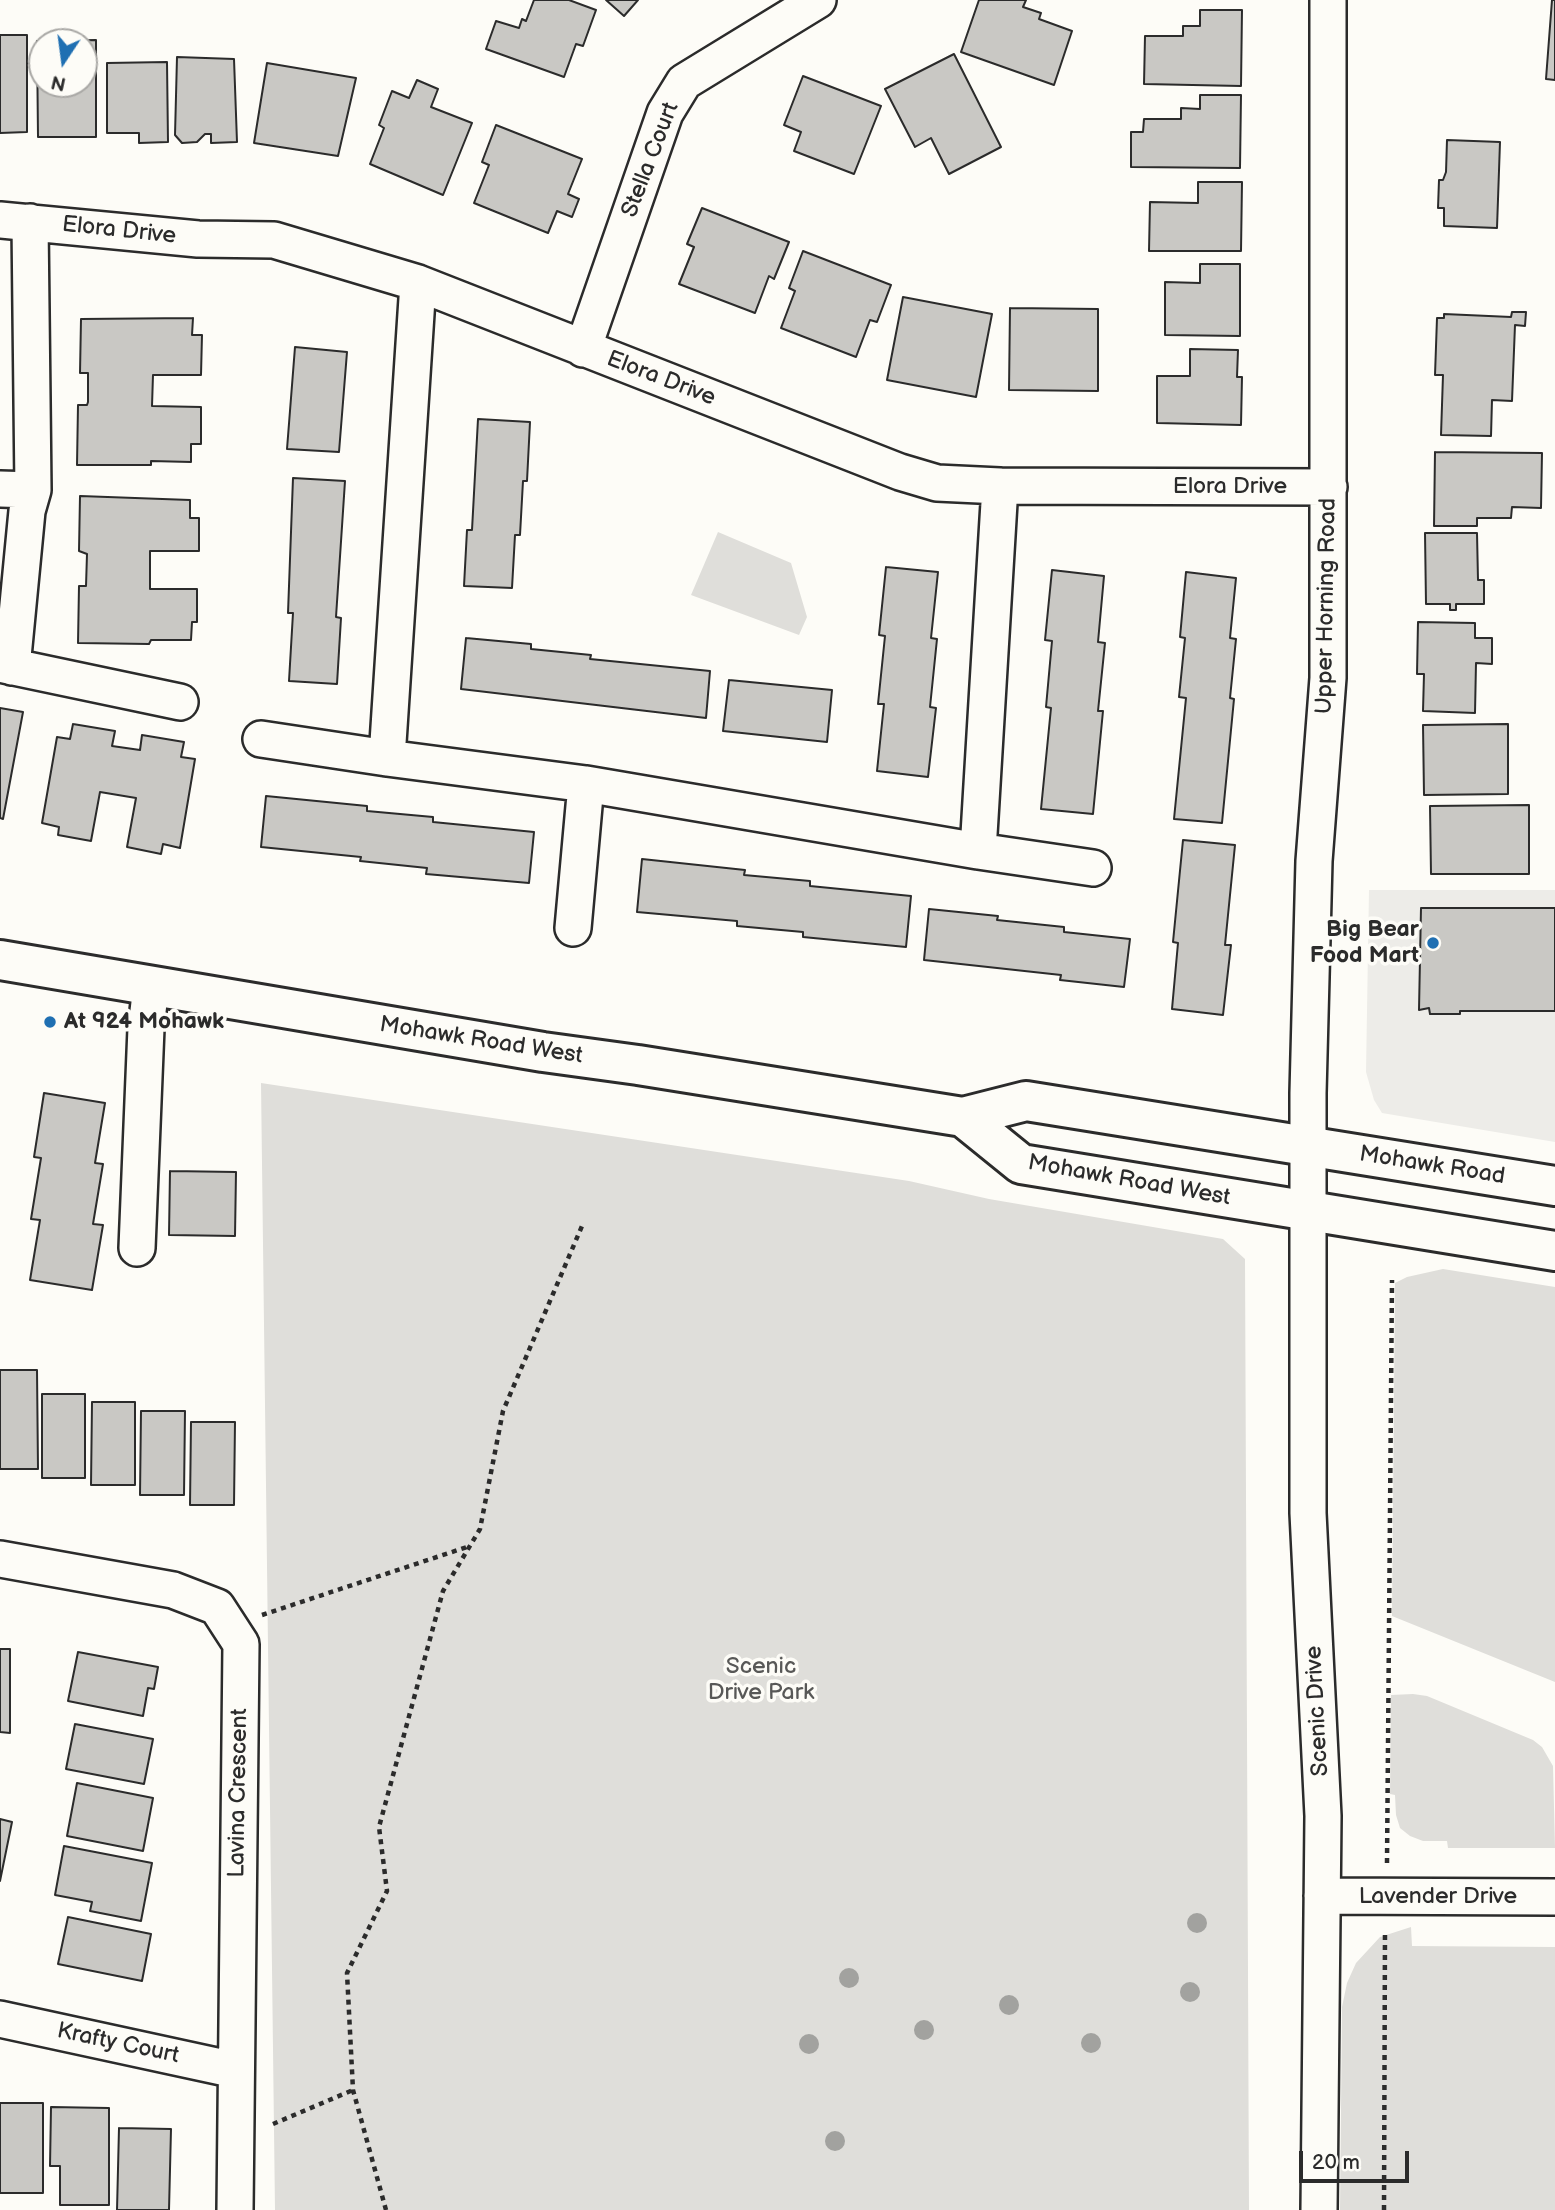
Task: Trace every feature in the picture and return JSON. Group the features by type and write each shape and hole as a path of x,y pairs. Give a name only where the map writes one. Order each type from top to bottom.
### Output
{"main road":[{"name":"Mohawk Road West","path":"0,960 543,1052 963,1117 1026,1101 1308,1146"},
{"name":"Mohawk Road West","path":"963,1117 1021,1164 1309,1212"},
{"name":"Mohawk Road","path":"1308,1146 1555,1186"},
{"path":"1309,1212 1555,1251"}],"street":[{"name":"Stella Court","path":"583,349 666,113 684,82 818,0"},
{"name":"Upper Horning Road","path":"1309,1212 1314,861 1328,678 1328,0"},
{"name":"Elora Drive","path":"15,221 198,239 274,240 418,283 900,472 937,483 1000,486 1329,487"},
{"path":"15,221 16,489 27,511 6,665 180,702"},
{"path":"387,758 418,283"},
{"path":"978,851 1000,486"},
{"path":"261,739 586,784 1093,868"},
{"path":"573,928 586,784"},
{"path":"137,1248 146,1028 151,986"},
{"name":"Scenic Drive","path":"1309,1212 1308,1513 1322,1766 1318,2210"},
{"name":"Lavina Crescent","path":"0,1559 173,1590 217,1607 241,1644 235,2210"},
{"name":"Lavender Drive","path":"1321,1896 1555,1897"},
{"name":"Krafty Court","path":"0,2019 235,2070"}],"path":[{"path":"386,2210 353,2090 347,1973 387,1891 379,1827 443,1591 480,1529 503,1411 582,1226"},
{"path":"1387,1851 1392,1280"},
{"path":"229,1625 471,1545"},
{"path":"1384,2210 1385,1942"},
{"path":"235,2140 353,2090"}],"shaded area":[{"path":"1369,890 1555,890 1555,1142 1382,1113 1374,1100 1366,1072"}],"green space":[{"path":"718,532 791,563 807,617 799,635 691,595"},
{"name":"Scenic Drive Park","path":"261,1083 909,1181 989,1199 1223,1239 1245,1259 1249,2210 275,2210"},
{"path":"1443,1269 1555,1287 1555,1682 1392,1616 1395,1283 1407,1277"},
{"path":"1391,1695 1427,1696 1533,1740 1542,1747 1553,1766 1555,1848 1448,1848 1447,1841 1423,1841 1400,1828 1395,1795 1390,1794"},
{"path":"1411,1927 1412,1946 1555,1947 1555,2210 1340,2210 1342,2007 1347,1983 1356,1963 1380,1937"}],"building":[{"path":"534,0 569,0 596,10 583,46 576,44 564,77 486,49 496,21 519,28 522,19 526,21"},
{"path":"606,0 638,0 624,16"},
{"path":"979,0 1026,0 1023,7 1041,13 1039,19 1072,31 1054,85 961,52"},
{"path":"1552,0 1555,0 1555,80 1546,79"},
{"path":"1200,10 1242,10 1241,86 1144,84 1145,36 1183,36 1183,26 1200,26"},
{"path":"0,35 27,35 27,132 0,133"},
{"path":"954,54 1001,147 949,174 931,138 915,147 885,89"},
{"path":"177,57 234,59 237,142 211,143 211,134 205,134 197,142 182,143 175,135"},
{"path":"167,62 168,142 139,143 139,133 107,133 107,63"},
{"path":"267,63 356,78 338,156 254,143"},
{"path":"803,76 881,106 854,174 794,151 801,132 784,125"},
{"path":"417,80 438,89 431,107 472,123 443,195 370,164 384,128 379,125 392,91 409,98"},
{"path":"1200,95 1241,95 1240,168 1131,167 1131,132 1143,132 1144,119 1181,119 1181,108 1200,109"},
{"path":"38,98 96,98 96,137 38,137"},
{"path":"496,125 582,159 568,194 579,199 572,217 557,211 548,233 474,203 489,165 482,162"},
{"path":"1447,140 1500,142 1497,228 1444,226 1444,208 1438,208 1439,180 1443,180 1446,172"},
{"path":"1198,182 1242,182 1241,251 1149,251 1150,202 1198,203"},
{"path":"702,208 789,242 774,279 769,276 755,313 679,284 694,247 687,244"},
{"path":"803,251 891,285 877,322 870,320 856,357 781,328 795,291 789,288"},
{"path":"1200,264 1240,264 1240,336 1165,335 1165,282 1200,283"},
{"path":"903,297 992,314 976,397 887,380"},
{"path":"1010,308 1098,309 1098,391 1009,390"},
{"path":"1512,312 1526,312 1525,326 1515,325 1512,401 1492,400 1491,436 1441,435 1443,375 1435,375 1437,318 1444,318 1444,314 1511,317"},
{"path":"193,318 192,335 202,335 201,375 153,375 152,406 201,407 201,444 191,444 191,462 77,465 78,405 87,405 88,402 88,373 80,373 81,319"},
{"path":"295,347 347,352 339,452 287,449"},
{"path":"1190,349 1238,350 1237,377 1242,377 1241,425 1157,423 1157,376 1190,376"},
{"path":"478,419 530,422 527,481 523,481 520,535 515,535 512,588 464,586 467,530 472,530"},
{"path":"1435,452 1542,453 1541,508 1512,507 1511,518 1477,518 1477,526 1434,526"},
{"path":"293,478 345,481 336,617 341,618 337,684 289,681 293,613 288,613"},
{"path":"80,496 190,500 190,518 199,518 199,551 150,551 150,589 197,589 197,622 192,622 191,640 151,640 149,644 78,643 79,586 86,586 87,554 79,551"},
{"path":"1425,533 1477,533 1478,580 1484,580 1484,604 1456,604 1456,610 1450,610 1450,604 1426,604"},
{"path":"886,567 938,572 931,638 937,639 930,707 936,708 928,777 877,771 884,704 878,704 885,636 879,635"},
{"path":"1052,570 1104,576 1098,642 1105,643 1098,711 1103,711 1093,814 1041,809 1051,708 1046,707 1052,641 1045,640"},
{"path":"1186,572 1236,578 1230,638 1236,639 1230,698 1234,699 1222,823 1174,819 1186,698 1179,697 1185,638 1180,637"},
{"path":"1418,622 1475,623 1475,638 1492,638 1492,664 1476,663 1475,713 1423,711 1424,674 1417,674"},
{"path":"466,638 531,644 531,649 591,655 590,659 710,671 706,718 461,689"},
{"path":"729,680 832,690 827,742 723,731"},
{"path":"0,708 23,712 3,819 0,818"},
{"path":"73,724 115,731 112,746 140,750 142,735 184,742 181,757 195,759 180,848 163,844 161,854 127,847 136,798 100,792 91,841 58,835 59,827 42,823 57,737 70,739"},
{"path":"1508,724 1508,794 1424,795 1423,725"},
{"path":"266,796 367,806 367,811 433,817 433,822 534,832 529,883 426,874 427,868 360,861 361,857 261,847"},
{"path":"1529,805 1529,874 1431,874 1430,806"},
{"path":"1183,840 1235,845 1225,945 1231,945 1223,1015 1172,1009 1178,943 1173,942"},
{"path":"642,859 745,870 744,875 810,881 810,886 911,896 906,947 803,937 803,932 737,926 737,921 637,912"},
{"path":"1421,908 1555,908 1555,1011 1460,1011 1460,1014 1430,1014 1429,1008 1419,1010"},
{"path":"929,909 998,916 997,920 1064,927 1064,932 1130,939 1124,987 1060,980 1061,975 924,960"},
{"path":"44,1093 105,1103 95,1163 103,1164 93,1224 103,1225 92,1290 30,1280 40,1220 31,1219 41,1158 34,1157"},
{"path":"170,1171 236,1172 235,1236 169,1235"},
{"path":"0,1370 37,1370 38,1469 0,1469"},
{"path":"42,1394 85,1394 85,1478 42,1478"},
{"path":"92,1402 135,1402 135,1485 91,1485"},
{"path":"141,1411 185,1411 184,1495 140,1495"},
{"path":"191,1422 235,1422 234,1505 190,1505"},
{"path":"0,1649 10,1649 10,1733 0,1732"},
{"path":"78,1652 158,1667 154,1689 148,1688 143,1716 68,1701"},
{"path":"75,1724 153,1739 144,1784 66,1769"},
{"path":"77,1783 153,1798 143,1851 67,1836"},
{"path":"0,1819 12,1822 0,1881"},
{"path":"64,1846 152,1863 141,1921 90,1911 92,1902 55,1895"},
{"path":"68,1917 151,1934 142,1981 58,1964"},
{"path":"0,2103 43,2103 43,2193 0,2193"},
{"path":"51,2107 109,2108 109,2205 60,2205 60,2166 50,2166"},
{"path":"119,2128 171,2129 169,2210 117,2210"}],"place":[{"name":"Big Bear Food Mart","path":"1433,943"},
{"name":"At 924 Mohawk","path":"50,1022"}]}
